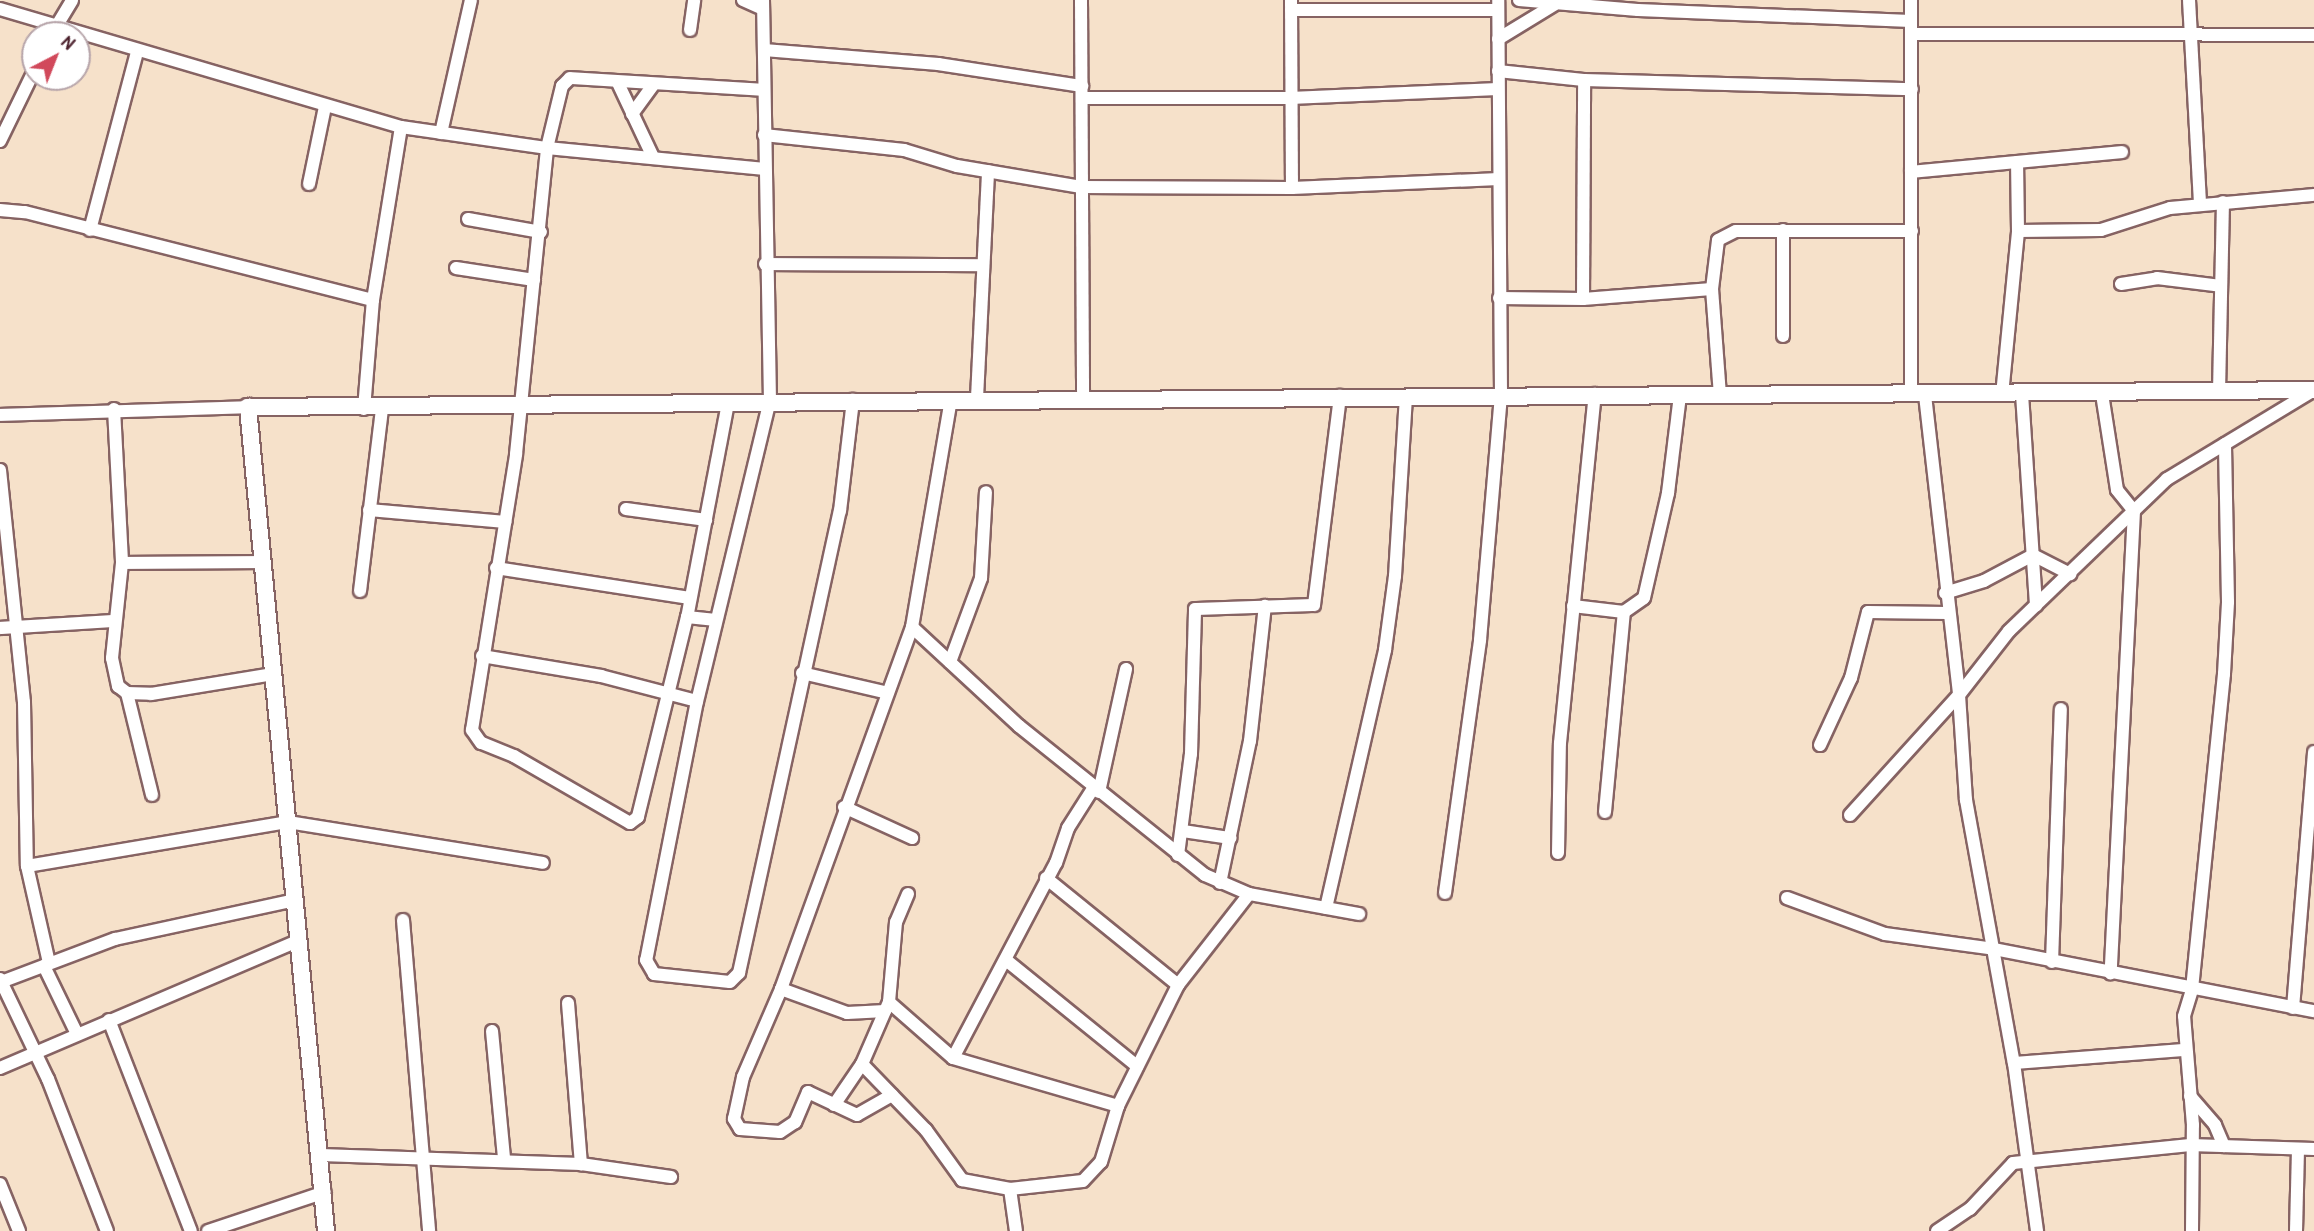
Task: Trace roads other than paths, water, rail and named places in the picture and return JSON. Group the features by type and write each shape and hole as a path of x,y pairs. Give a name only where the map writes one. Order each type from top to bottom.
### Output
{"street":[{"path":"59,21 72,0"},
{"path":"441,133 471,0"},
{"path":"690,30 694,0"},
{"path":"743,0 763,4 765,264 770,400 697,701 646,964 654,974 730,982 739,973 802,673 840,511 853,400"},
{"path":"1081,0 1083,400"},
{"path":"1519,0 1554,5 1911,27 2314,35"},
{"path":"1911,0 1912,231 1918,395 1959,695 1966,800 2014,1063 2037,1231"},
{"path":"2189,0 2200,204"},
{"path":"1292,188 1291,5 1498,5 1501,394 1480,640 1445,893"},
{"path":"1498,39 1554,5"},
{"path":"0,9 29,21"},
{"path":"91,40 401,127 547,148 765,169"},
{"path":"764,50 938,64 1082,92 1290,98 1498,89"},
{"path":"90,230 137,52"},
{"path":"1498,71 1584,80 1912,89"},
{"path":"728,403 687,617 638,817 632,824 477,739 471,726 522,408 547,148 565,80 764,90"},
{"path":"1583,299 1584,80"},
{"path":"618,83 653,157"},
{"path":"632,114 653,85"},
{"path":"0,141 24,91"},
{"path":"309,184 325,107"},
{"path":"364,409 373,300 401,127"},
{"path":"764,135 904,150 988,172 1081,187 1292,188 1499,179"},
{"path":"1911,172 2122,152"},
{"path":"2002,394 2018,231 2017,162"},
{"path":"977,398 988,172"},
{"path":"2018,231 2101,230 2200,204 2314,195"},
{"path":"2219,392 2223,202"},
{"path":"0,210 25,212 373,300"},
{"path":"468,219 541,232"},
{"path":"1720,395 1712,289 1716,247 1724,235 1783,230 1912,231"},
{"path":"1783,230 1783,336"},
{"path":"765,264 982,265"},
{"path":"456,268 534,280"},
{"path":"2121,284 2157,278 2221,286"},
{"path":"1499,298 1583,299 1712,289"},
{"path":"0,415 114,409 522,408 770,400 1083,400 1501,394 2102,394 2314,390"},
{"path":"1850,815 1959,695 2010,631 2183,465 2225,444 2314,390"},
{"path":"1558,853 1560,743 1595,394"},
{"path":"2022,394 2036,606"},
{"path":"2102,394 2113,477 2122,501 2134,511"},
{"path":"1573,606 1624,612 1641,603 1646,594 1668,493 1680,395"},
{"path":"1178,855 1191,754 1195,609 1265,606 1309,608 1315,602 1340,396"},
{"path":"1326,908 1385,650 1395,576 1406,396"},
{"path":"892,1095 861,1115 808,1092 795,1122 780,1132 740,1129 735,1122 743,1077 781,989 844,807 912,627 951,399"},
{"path":"248,407 325,1192 326,1231"},
{"path":"359,591 382,408"},
{"path":"114,409 122,563 115,621 113,675 127,693 152,795"},
{"path":"2192,1231 2190,1095 2184,1050 2184,1016 2192,989 2224,674 2228,602 2225,444"},
{"path":"0,470 24,702 27,866 47,965 76,1034"},
{"path":"950,662 981,578 986,492"},
{"path":"626,509 706,520"},
{"path":"369,510 505,522"},
{"path":"2111,973 2134,511"},
{"path":"1945,593 1984,581 2033,555"},
{"path":"2033,555 2070,574"},
{"path":"122,563 262,562"},
{"path":"496,568 690,598"},
{"path":"1220,883 1250,741 1265,606"},
{"path":"1605,812 1624,612"},
{"path":"1820,745 1851,678 1868,612 1947,613"},
{"path":"687,617 716,620"},
{"path":"0,628 115,621"},
{"path":"912,627 1096,790 1178,855 1220,883 1249,894 1359,914"},
{"path":"482,656 601,676 697,701"},
{"path":"953,1058 1006,960 1068,828 1096,790 1126,669"},
{"path":"802,673 888,693"},
{"path":"127,693 151,694 273,674"},
{"path":"2052,962 2062,709"},
{"path":"2293,1008 2314,752"},
{"path":"844,807 912,838"},
{"path":"27,866 288,822 543,863"},
{"path":"1182,831 1230,838"},
{"path":"1046,878 1178,985"},
{"path":"834,1105 862,1064 888,1006 896,922 908,894"},
{"path":"862,1064 932,1138 962,1180 1010,1189 1076,1183 1091,1176 1101,1162 1118,1106 1178,985 1249,894"},
{"path":"1787,898 1885,934 1994,949 2314,1011"},
{"path":"107,1231 34,1052 1,981 115,939 296,900"},
{"path":"403,920 429,1231"},
{"path":"0,1068 300,940"},
{"path":"1006,960 1137,1066"},
{"path":"781,989 847,1013 888,1006 953,1058 1118,1106"},
{"path":"568,1003 581,1164"},
{"path":"110,1020 191,1231"},
{"path":"492,1031 504,1159"},
{"path":"2014,1063 2184,1050"},
{"path":"2190,1095 2215,1125 2224,1146"},
{"path":"1937,1231 1970,1209 2010,1165 2028,1161 2189,1145 2314,1149"},
{"path":"2296,1231 2298,1149"},
{"path":"321,1155 504,1159 581,1164 671,1177"},
{"path":"0,1184 19,1231"},
{"path":"1010,1189 1016,1231"},
{"path":"208,1231 325,1192"}]}
